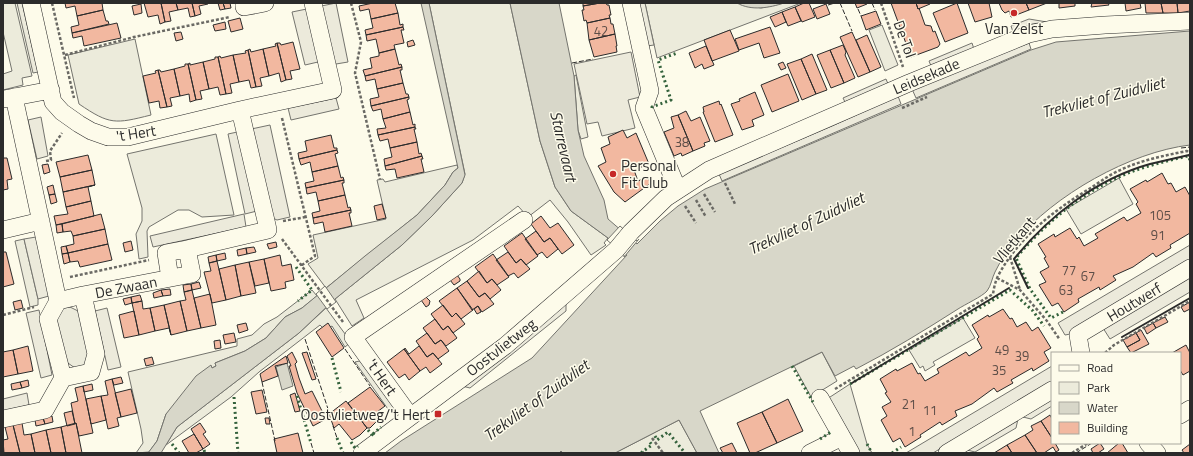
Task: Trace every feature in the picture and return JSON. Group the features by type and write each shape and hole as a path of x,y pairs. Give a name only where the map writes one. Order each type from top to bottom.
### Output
{"street":[{"name":"'t Hert","path":"31,3 53,102 62,112 91,131 108,137 128,137 240,110 333,90 313,3"},
{"path":"244,8 265,3"},
{"path":"631,3 650,91 644,108 678,190"},
{"name":"Leidsekade","path":"631,232 666,198 710,170 909,83 1029,34 1052,29 1097,25 1190,21"},
{"path":"3,420 45,410 63,378 48,318 58,301 54,280 29,165 9,98 51,90"},
{"path":"240,110 268,227"},
{"name":"'t Hert","path":"410,416 353,337 524,220"},
{"path":"3,230 41,221"},
{"name":"De Zwaan","path":"170,278 166,253 268,227"},
{"name":"Oostvlietweg","path":"362,453 505,346 616,250 631,232"},
{"name":"De Zwaan","path":"58,301 192,274 187,248"},
{"name":"Houtwerf","path":"1078,335 1190,268"},
{"name":"De Zwaan","path":"63,378 91,372 96,354 83,295"},
{"path":"1078,335 1081,352"},
{"path":"947,453 1051,391"},
{"path":"820,398 851,453"},
{"path":"1181,414 1190,409"},
{"path":"810,453 842,437"},
{"path":"1149,444 1157,453"}],"path":[{"path":"29,165 51,160 50,151 71,118 76,105 52,3"},
{"path":"351,3 361,42 355,73 380,179"},
{"name":"De Tol","path":"881,3 909,83"},
{"path":"64,55 134,37 241,14 244,8"},
{"path":"278,102 315,256 302,265"},
{"name":"Vlietkant","path":"850,380 993,294 997,278 1010,257 1025,238 1064,204 1115,173 1148,160 1187,151 1190,153"},
{"path":"725,183 735,204"},
{"path":"703,193 716,212"},
{"path":"695,198 706,217"},
{"path":"685,205 696,223"},
{"path":"268,227 306,216"},
{"path":"268,227 280,236 332,306"},
{"path":"54,280 166,256"},
{"path":"1010,257 1020,290"},
{"path":"997,278 1020,290 1047,320 1063,345 1078,335"},
{"path":"3,315 58,301"},
{"path":"1106,352 1114,344 1190,301"},
{"path":"652,438 663,453"},
{"path":"1072,453 1086,444"}],"green space":[{"path":"3,3 15,3 32,76 22,78 23,85 3,90 3,74 12,71 3,32"},
{"path":"429,3 510,3 540,141 555,187 571,211 608,238 604,243 606,245 591,255 568,222 550,200 528,217 518,206 473,240 356,300 364,318 352,326 335,299 402,245 432,216 462,183 465,174"},
{"path":"645,3 737,3 761,8 784,3 801,3 657,58"},
{"path":"882,25 898,65 885,71 869,30"},
{"path":"135,39 151,115 129,120 113,121 98,116 79,104 68,55"},
{"path":"576,75 588,137 581,139 578,130 574,76"},
{"path":"216,134 234,215 202,217 189,210 178,210 149,227 147,231 148,257 139,259 136,234 142,221 142,208 127,154"},
{"path":"457,165 458,168 453,172 445,185 417,215 326,288 308,264 318,258 313,235 386,219 377,180 383,179 385,182"},
{"path":"1119,178 1133,204 1081,234 1066,209"},
{"path":"24,239 38,299 38,305 30,307 15,241"},
{"path":"312,290 317,296 302,308 285,317 266,338 245,351 215,363 216,366 212,368 166,414 157,441 149,452 136,453 143,443 128,372 237,346 237,339 252,335 264,324 277,317"},
{"path":"70,307 80,312 90,356 84,367 75,368 65,361 56,321 62,308"},
{"path":"326,308 351,342 345,347 332,326 325,330 320,325 259,372 231,397 166,445 177,427 299,333"},
{"path":"963,318 975,338 933,362 935,365 925,371 923,366 920,368 909,350"},
{"path":"822,352 837,381 811,397 794,366"},
{"path":"364,360 396,408 390,412 355,362"},
{"path":"850,384 867,444 872,453 858,453 827,399"},
{"path":"679,420 697,453 615,453"}],"shaded area":[{"path":"17,3 22,3 38,72 33,73"},
{"path":"336,3 348,62 336,64 318,62 305,65 292,12"},
{"path":"638,3 645,3 654,45 647,46"},
{"path":"1029,19 1047,22 1032,24 1013,32 1011,26"},
{"path":"972,43 974,49 931,66 929,61"},
{"path":"1029,43 1031,49 916,98 912,89"},
{"path":"631,52 640,97 628,100 635,128 602,136 598,122 587,124 574,64"},
{"path":"886,79 888,84 845,102 843,98"},
{"path":"898,96 901,104 722,181 719,174"},
{"path":"336,98 339,109 291,120 288,108"},
{"path":"41,117 48,156 37,159 28,120"},
{"path":"270,125 290,217 277,220 257,211 245,214 228,134"},
{"path":"244,214 246,227 153,247 150,236"},
{"path":"36,237 49,296 38,299 24,239"},
{"path":"1190,245 1190,292 1110,339 1103,328 1065,335 1058,323"},
{"path":"566,303 566,311 470,388 462,386"},
{"path":"107,308 121,367 108,370 95,311"},
{"path":"39,310 52,375 41,378 26,313"},
{"path":"1051,367 1051,383 933,453 906,453"},
{"path":"27,393 29,405 3,411 3,399"},
{"path":"1051,400 1051,407 1031,419 1023,417"},
{"path":"1018,419 1016,428 975,452 967,450"}],"water":[{"path":"421,3 429,3 465,175 462,183 432,216 402,245 335,299 299,333 177,427 161,453 148,453 157,441 166,414 196,376 211,365 212,368 216,366 215,363 245,351 266,338 285,317 302,308 417,215 445,185 453,172 458,168"},
{"path":"510,3 559,3 574,76 578,130 584,156 604,200 608,219 637,244 660,221 678,206 705,189 1031,50 1056,42 1190,31 1190,145 1167,149 1143,156 1095,178 1072,192 1050,208 1015,242 999,264 990,287 985,293 869,362 856,369 854,366 835,376 822,352 700,411 719,453 697,453 679,420 615,453 563,453 561,451 559,453 385,453 401,441 532,358 627,255 608,238 571,211 555,187 540,141"},
{"path":"737,3 784,3 754,8 742,6"},
{"path":"287,363 293,386 282,390 276,367"}],"pier":[{"path":"620,226 637,241 639,239 624,257 624,255 607,240"},
{"path":"325,286 336,302 327,309 316,294"}],"building":[{"path":"65,3 102,3 103,10 77,16 75,6 66,8"},
{"path":"144,3 161,3 165,22 160,24 158,15 148,17"},
{"path":"161,3 176,3 178,10 169,12 171,21 165,22"},
{"path":"176,3 192,3 195,16 190,17 188,8 178,10"},
{"path":"192,3 208,4 199,6 201,14 195,16"},
{"path":"218,3 223,3 225,9 220,10"},
{"path":"223,3 230,3 231,8 225,9"},
{"path":"373,3 395,3 398,13 371,19 369,9 360,11 359,6"},
{"path":"583,3 600,3 583,6"},
{"path":"606,3 609,5 611,15 609,15 610,18 587,23 586,20 584,21 582,10 584,10 583,6"},
{"path":"804,3 809,3 815,17 802,22 795,7"},
{"path":"855,3 866,3 867,4 857,8"},
{"path":"891,3 916,3 925,25 931,26 933,32 935,31 940,44 938,47 911,57"},
{"path":"916,3 930,3 930,4 918,9"},
{"path":"957,3 968,33 945,42 933,13"},
{"path":"968,3 989,3 992,17 975,22"},
{"path":"999,3 1026,3 1029,10 1011,17 1009,11 1005,13"},
{"path":"1026,3 1047,3 1029,10"},
{"path":"1059,3 1075,3 1075,6 1059,8"},
{"path":"1092,3 1108,3 1109,5 1091,7"},
{"path":"1125,3 1140,3 1141,8 1126,11"},
{"path":"1145,3 1161,3 1163,13 1146,13"},
{"path":"1161,3 1177,3 1178,13 1163,13"},
{"path":"1177,3 1190,3 1190,11 1178,13"},
{"path":"141,4 142,13 134,15 132,6"},
{"path":"826,4 830,14 817,19 813,9"},
{"path":"795,7 801,21 788,26 782,12"},
{"path":"103,10 106,21 108,21 109,24 72,33 71,27 79,25 77,16"},
{"path":"876,11 881,24 866,30 861,16"},
{"path":"782,12 786,22 775,27 770,17"},
{"path":"398,13 400,25 403,24 403,27 366,35 365,30 373,28 371,19"},
{"path":"240,18 243,29 231,32 228,21"},
{"path":"610,18 615,34 589,40 587,23"},
{"path":"225,22 226,29 215,31 213,25"},
{"path":"117,23 121,38 84,46 82,36 73,38 72,33"},
{"path":"403,27 404,30 401,30 404,43 394,45 395,49 379,53 376,39 367,41 366,35"},
{"path":"770,27 780,53 764,58 759,43 739,50 735,39"},
{"path":"730,30 739,51 712,61 704,40"},
{"path":"181,32 183,39 176,41 174,33"},
{"path":"852,32 870,72 858,77 840,37"},
{"path":"615,34 617,52 594,57 589,40"},
{"path":"867,35 881,67 870,72 856,40"},
{"path":"413,40 415,45 408,47 407,42"},
{"path":"293,42 300,69 290,71 292,79 286,80 277,43 280,43 281,45"},
{"path":"277,43 286,80 281,82 279,73 269,76 263,49 276,46 275,44"},
{"path":"843,45 846,52 845,55 855,78 844,83 830,50"},
{"path":"706,46 714,65 704,69 702,64 695,68 689,53"},
{"path":"250,49 251,52 263,49 269,76 260,78 262,86 256,87 248,50"},
{"path":"395,49 399,65 401,64 402,67 365,76 363,70 372,68 370,58 379,56 379,53"},
{"path":"248,50 256,87 251,88 249,80 239,82 233,55 246,53 245,51"},
{"path":"830,50 844,83 831,88 817,55"},
{"path":"812,54 827,90 816,94 801,59"},
{"path":"233,55 239,82 230,84 232,93 226,94 218,57 220,56 221,58"},
{"path":"215,57 218,57 226,94 220,95 218,87 209,89 203,62 215,59"},
{"path":"801,59 816,94 802,100 787,64"},
{"path":"203,62 209,89 200,91 202,99 196,100 188,64 190,63 190,65"},
{"path":"783,62 786,68 781,70 778,64"},
{"path":"185,64 188,64 196,100 190,102 189,94 180,96 174,69 185,66"},
{"path":"402,67 402,70 400,70 403,83 377,89 375,79 366,81 365,76"},
{"path":"174,69 180,96 170,98 172,106 167,107 158,70 161,72"},
{"path":"158,70 167,107 160,108 159,101 149,103 143,76 156,73 155,71"},
{"path":"788,74 799,101 772,112 761,85"},
{"path":"403,83 406,94 408,94 409,97 371,106 370,99 379,97 377,89"},
{"path":"755,92 764,115 752,120 754,126 742,130 731,104 740,101 739,99"},
{"path":"409,97 407,100 410,112 383,119 381,109 373,111 371,106"},
{"path":"719,101 733,135 715,142 703,112 703,107"},
{"path":"686,111 691,121 700,117 710,141 704,143 705,146 693,151 678,115"},
{"path":"410,112 413,125 415,124 415,127 378,135 377,129 386,128 383,119"},
{"path":"678,115 693,151 682,156 681,153 674,156 664,132 674,128 671,117"},
{"path":"415,127 416,129 414,129 417,142 390,148 388,139 380,141 378,135"},
{"path":"623,130 627,138 636,133 649,164 634,170 638,181 647,177 651,183 625,202 614,192 598,166 606,162 601,148 610,144 608,137"},
{"path":"331,135 334,148 337,148 337,150 299,159 298,153 307,151 305,141"},
{"path":"417,142 419,154 421,153 422,156 385,166 384,159 392,157 390,148"},
{"path":"337,150 338,153 335,154 338,166 312,172 310,162 301,165 299,159"},
{"path":"88,155 92,170 60,177 56,162"},
{"path":"422,156 423,159 421,159 424,172 397,178 395,169 386,170 385,166"},
{"path":"3,158 7,158 12,179 7,180 8,189 3,190"},
{"path":"48,164 50,172 44,174 42,165"},
{"path":"338,166 341,178 343,177 344,180 306,188 305,183 314,181 312,172"},
{"path":"92,170 95,185 63,192 60,177"},
{"path":"1162,173 1168,184 1171,183 1176,192 1185,187 1190,196 1190,233 1170,245 1171,248 1156,257 1153,253 1133,267 1113,276 1116,280 1100,290 1099,287 1078,299 1079,302 1064,312 1058,303 1052,306 1039,285 1046,282 1040,272 1049,267 1044,258 1046,257 1038,244 1054,234 1055,237 1070,228 1077,239 1079,237 1084,246 1098,238 1095,234 1124,217 1127,221 1141,213 1136,204 1138,202 1130,189 1146,180 1147,182"},
{"path":"344,180 344,183 342,183 345,195 318,201 316,192 307,194 306,188"},
{"path":"53,185 55,194 49,195 47,187"},
{"path":"95,185 88,187 91,201 66,207 63,192"},
{"path":"55,194 57,202 51,204 49,195"},
{"path":"345,195 348,208 350,207 351,210 313,218 312,213 320,211 318,201"},
{"path":"91,201 94,216 56,225 54,216 68,214 66,207"},
{"path":"382,204 386,218 377,220 374,206"},
{"path":"351,210 351,213 349,213 352,226 325,232 323,222 314,224 313,218"},
{"path":"101,214 105,229 73,236 71,231 63,232 62,224"},
{"path":"541,216 550,228 558,223 574,245 562,254 550,238 544,242 531,224"},
{"path":"62,224 63,232 57,233 56,225"},
{"path":"105,229 108,244 68,253 66,246 74,244 73,236"},
{"path":"536,231 544,242 550,238 558,249 547,258 542,252 537,255 525,239"},
{"path":"522,233 538,256 526,265 521,259 516,263 504,246"},
{"path":"131,241 133,250 125,252 123,243"},
{"path":"276,242 277,247 269,249 267,244"},
{"path":"108,244 112,260 80,267 78,261 70,262 68,253"},
{"path":"66,246 68,253 62,254 61,247"},
{"path":"254,247 256,252 247,254 246,248"},
{"path":"246,248 247,254 238,256 237,250"},
{"path":"3,252 6,252 14,284 3,287"},
{"path":"508,252 516,263 521,259 530,269 518,278 514,273 508,276 496,260"},
{"path":"68,253 70,262 64,264 62,254"},
{"path":"225,253 226,259 217,261 216,255"},
{"path":"493,254 509,277 497,285 492,279 487,283 475,267"},
{"path":"216,255 217,261 209,263 208,257"},
{"path":"280,255 282,266 291,264 294,280 285,282 286,288 271,291 264,259"},
{"path":"264,259 269,283 255,286 249,262"},
{"path":"217,261 226,300 212,303 204,272 211,271 209,263"},
{"path":"249,262 256,293 241,296 235,265"},
{"path":"235,265 241,296 226,300 219,269"},
{"path":"479,271 487,283 492,279 501,290 490,299 485,293 479,297 467,281"},
{"path":"457,275 460,281 454,285 450,280"},
{"path":"467,281 479,297 485,293 494,304 482,312 478,306 472,310 457,288"},
{"path":"199,282 201,288 192,290 191,284"},
{"path":"191,284 192,290 184,292 183,285"},
{"path":"457,288 473,310 461,319 456,313 452,317 439,301"},
{"path":"170,289 171,295 163,296 161,290"},
{"path":"161,290 163,296 154,298 153,293"},
{"path":"192,290 201,328 187,331 180,301 186,300 184,292"},
{"path":"210,294 216,325 201,328 194,298"},
{"path":"140,295 142,301 132,303 131,297"},
{"path":"131,297 132,303 125,305 123,299"},
{"path":"426,297 430,301 429,305 426,307 421,300"},
{"path":"21,300 23,308 15,310 13,302"},
{"path":"142,301 143,309 150,308 155,331 139,335 132,303"},
{"path":"180,301 187,331 171,335 164,305"},
{"path":"1190,302 1190,309 1184,312 1181,307"},
{"path":"164,305 171,335 169,328 155,331 150,308"},
{"path":"443,305 452,317 456,313 465,324 453,333 448,326 443,330 431,314"},
{"path":"478,306 481,312 477,314 474,309"},
{"path":"1003,309 1010,319 1012,318 1017,327 1026,322 1032,331 1038,327 1051,348 1044,352 1049,361 1033,371 1032,368 1011,380 1013,383 997,392 994,388 972,404 955,411 957,416 942,425 940,422 905,447 900,438 893,442 881,420 887,416 882,407 891,402 885,393 887,392 880,379 896,369 897,371 912,363 918,374 920,373 925,381 939,373 937,369 966,352 969,356 982,348 977,339 979,337 972,325 988,315 989,317"},
{"path":"134,311 139,335 124,338 119,315"},
{"path":"1165,317 1168,322 1156,328 1153,323"},
{"path":"435,319 443,330 448,326 457,338 446,346 441,340 435,344 423,328"},
{"path":"246,323 248,330 239,333 237,325"},
{"path":"328,323 344,348 332,357 316,332"},
{"path":"1153,323 1156,328 1147,334 1144,328"},
{"path":"1141,330 1149,344 1130,352 1127,347 1140,340 1136,333"},
{"path":"234,333 236,342 225,344 223,335"},
{"path":"427,333 435,344 441,340 449,351 438,359 433,353 427,357 416,341"},
{"path":"1136,333 1140,340 1127,347 1123,340"},
{"path":"220,340 221,348 215,349 214,341"},
{"path":"1186,345 1190,353 1190,371 1183,375 1181,372 1181,352 1174,352"},
{"path":"28,346 33,371 18,374 13,350"},
{"path":"419,346 427,357 433,353 442,364 430,373 426,367 420,371 404,349 405,348 409,354"},
{"path":"404,349 420,371 409,380 405,374 399,378 387,362"},
{"path":"13,350 18,374 3,377 3,352"},
{"path":"292,352 297,362 295,364 305,394 312,391 326,419 313,426 297,393 289,366 291,366 287,356"},
{"path":"307,352 316,379 312,380 302,353"},
{"path":"286,356 288,363 275,366 278,376 262,382 260,374"},
{"path":"152,357 154,364 146,366 144,359"},
{"path":"121,377 123,383 114,385 112,379"},
{"path":"112,379 121,417 117,418 119,426 108,429 101,396 108,395 105,381"},
{"path":"28,380 29,386 22,388 20,382"},
{"path":"20,382 22,388 12,390 11,384"},
{"path":"92,384 93,390 84,392 83,386"},
{"path":"83,386 93,433 79,436 71,403 78,401 75,388"},
{"path":"370,387 385,406 377,412 380,418 370,428 367,428 348,403"},
{"path":"131,389 137,413 121,417 115,393"},
{"path":"262,390 267,412 256,414 251,392"},
{"path":"295,393 300,411 295,412 290,395"},
{"path":"101,396 106,420 91,424 86,399"},
{"path":"788,399 803,431 777,443 762,412"},
{"path":"346,401 367,428 352,440 339,424 334,428 329,414"},
{"path":"72,411 75,424 67,426 64,413"},
{"path":"762,412 777,443 755,453 750,453 737,423"},
{"path":"1050,415 1051,436 1041,421"},
{"path":"52,416 53,422 45,424 43,418"},
{"path":"43,418 45,424 36,426 35,420"},
{"path":"265,418 269,418 270,424 266,424"},
{"path":"1041,421 1051,436 1051,444 1056,444 1059,450 1056,452 1053,447 1044,453 1037,453 1025,435 1033,430 1031,426"},
{"path":"22,423 24,435 31,434 35,453 20,453 13,425"},
{"path":"76,423 82,453 66,453 61,427"},
{"path":"200,423 206,432 203,434 210,444 203,449 191,429"},
{"path":"13,425 20,453 4,453 3,440 8,439 5,427"},
{"path":"61,427 66,453 51,453 46,430"},
{"path":"46,430 51,453 35,453 31,434"},
{"path":"298,433 303,453 277,453 274,439"},
{"path":"194,434 203,449 196,453 189,453 182,441"},
{"path":"1025,435 1037,453 1012,453 1007,445"},
{"path":"732,443 737,453 723,453 720,448"},
{"path":"1101,444 1104,449 1098,453 1093,453 1091,449"},
{"path":"1118,444 1123,444 1128,453 1107,453"},
{"path":"1190,444 1190,453 1184,453 1182,450"},
{"path":"1007,445 1012,453 994,453"}],"hedge":[{"path":"652,108 671,100 658,60 677,53"},
{"path":"1063,312 1051,318 1030,289 1016,258 1059,214 1093,191 1111,181 1149,166 1188,156 1190,160"},
{"path":"296,267 312,290 298,301"},
{"path":"850,384 1010,290 1033,311 1044,326"},
{"path":"332,358 341,392"},
{"path":"792,366 813,402"},
{"path":"297,396 311,443"},
{"path":"234,397 238,453"},
{"path":"373,434 381,427"},
{"path":"368,430 372,435 370,437"},
{"path":"820,439 831,432 830,431"},
{"path":"655,436 657,440 668,432 685,453"},
{"path":"337,438 343,453"},
{"path":"643,453 642,452 652,445 649,441"},
{"path":"351,442 355,448 358,446"},
{"path":"172,444 179,453"},
{"path":"867,444 872,453"},
{"path":"892,453 901,447"}],"fence":[{"path":"828,5 835,3"},
{"path":"840,3 852,31"},
{"path":"872,3 875,10"},
{"path":"858,9 861,16"},
{"path":"572,63 593,59"},
{"path":"1181,148 1190,147"},
{"path":"305,339 330,415"},
{"path":"345,349 370,386"},
{"path":"262,382 275,441"},
{"path":"333,426 337,438"},
{"path":"311,443 314,453"},
{"path":"1076,453 1090,444"}],"wall":[{"path":"1028,288 1014,259 1042,228 1058,214 1092,189 1111,179 1150,164 1189,155 1190,157"},
{"path":"852,383 1009,288"},
{"path":"1122,337 1190,298"}],"place":[{"name":"Van Zelst","path":"1014,13"},
{"name":"Personal Fit Club","path":"613,174"},
{"name":"Oostvlietweg/'t Hert","path":"438,414"}],"water label":[{"name":"Trekvliet of Zuidvliet","path":"1103,97"},
{"name":"Starrevaart","path":"564,146"},
{"name":"Trekvliet of Zuidvliet","path":"806,223"},
{"name":"Trekvliet of Zuidvliet","path":"536,400"}]}
